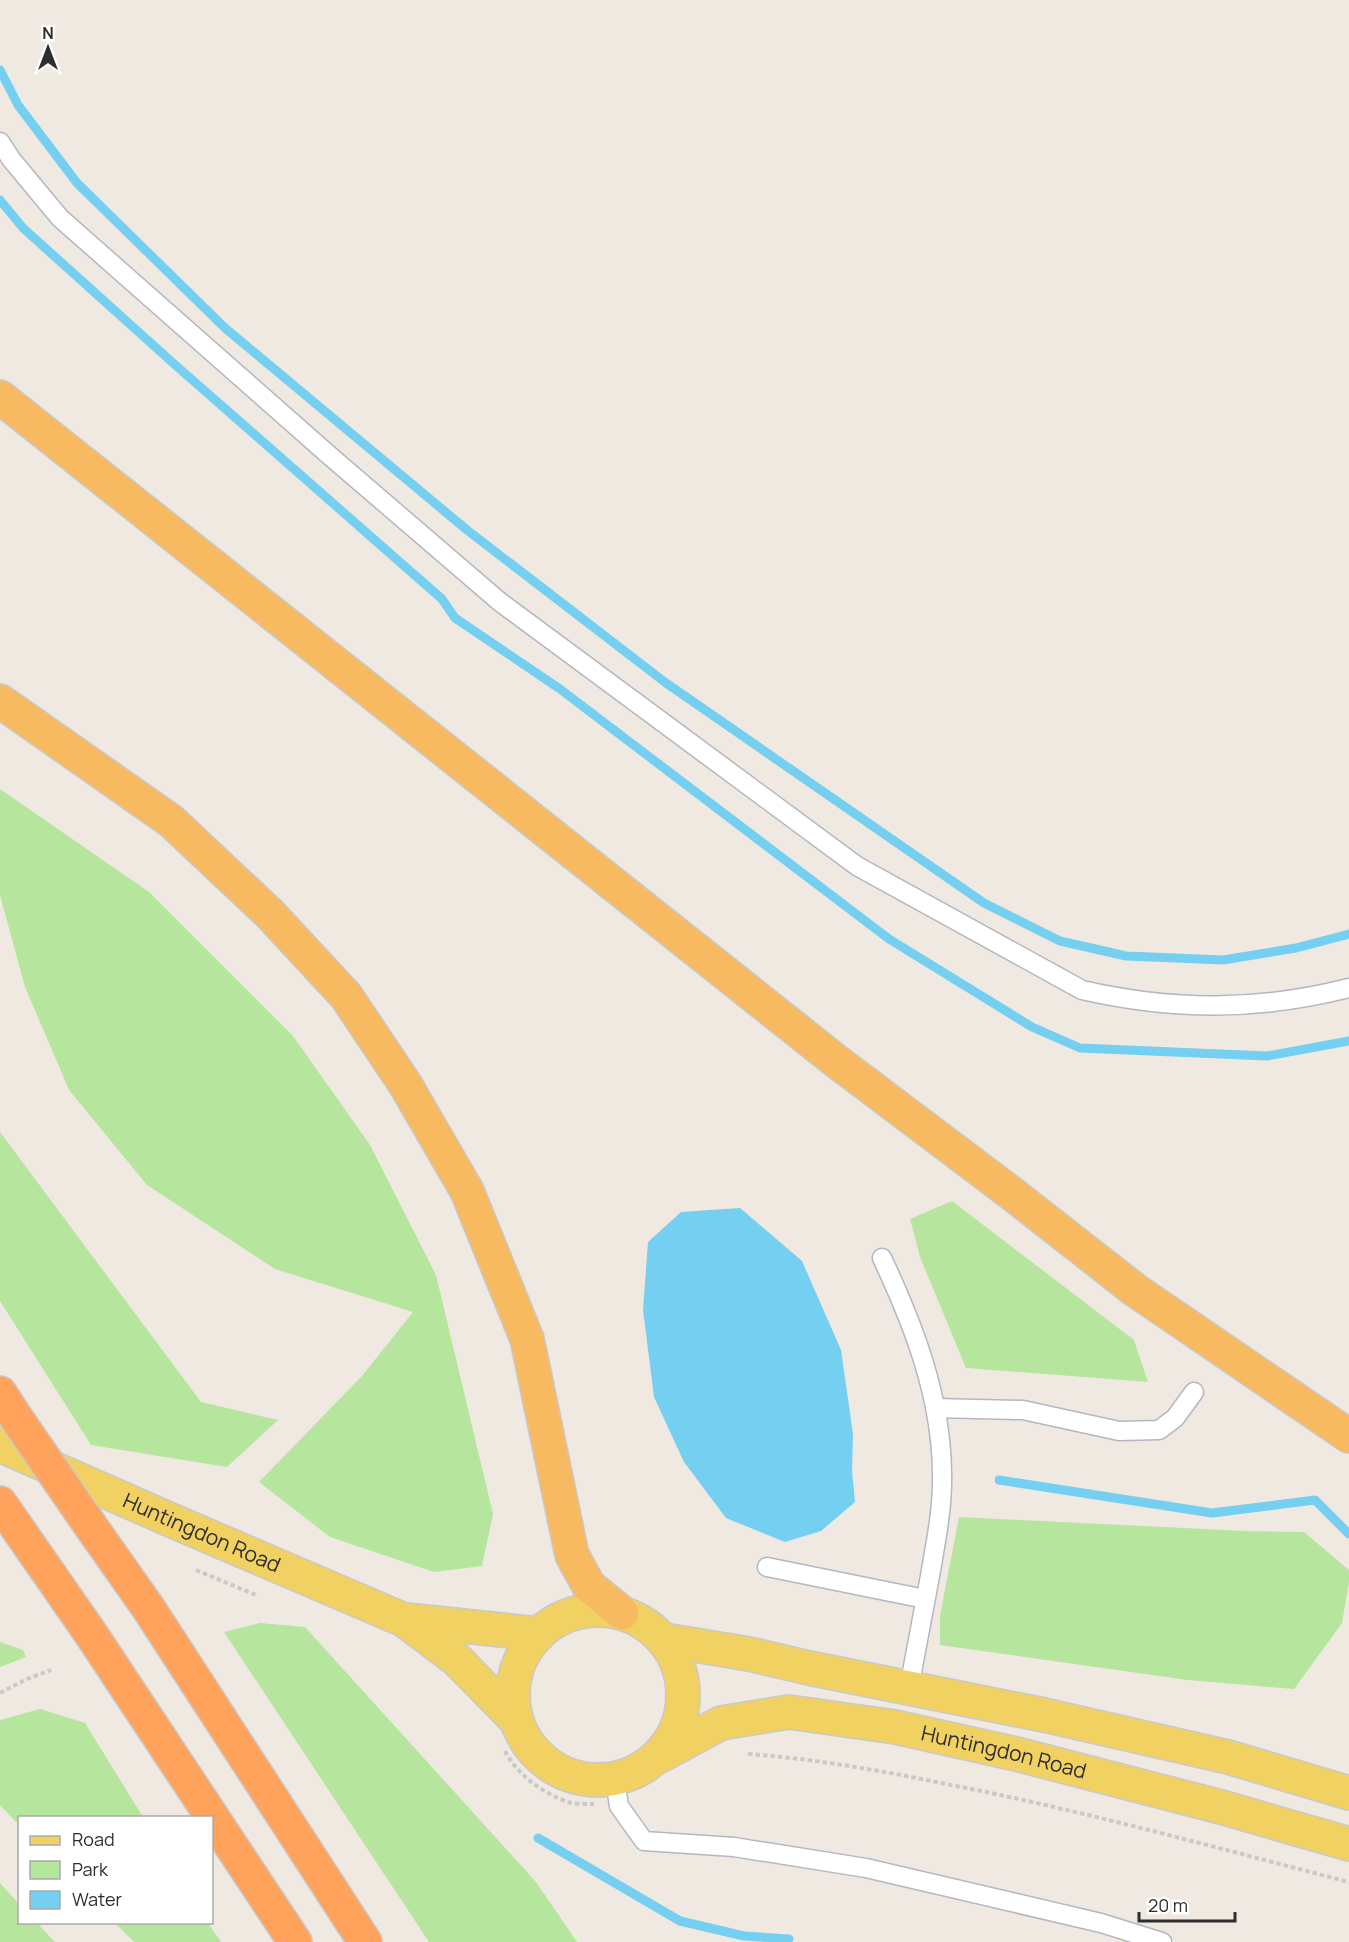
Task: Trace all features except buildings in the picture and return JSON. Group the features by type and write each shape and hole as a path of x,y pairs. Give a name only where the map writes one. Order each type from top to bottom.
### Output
{"highway":[{"path":"0,397 836,1061 1135,1290 1349,1436"},
{"path":"0,701 171,821 270,914 346,996 405,1084 467,1191 527,1339 572,1555 589,1586 622,1613"},
{"path":"0,1393 10,1433 92,1528 149,1610 365,1942"},
{"path":"0,1503 91,1634 212,1816"},
{"path":"213,1817 296,1942"}],"main road":[{"name":"Huntingdon Road","path":"10,1433 173,1521 404,1620 456,1659 509,1733"},
{"path":"608,1611 622,1613 649,1627 664,1640 679,1666 684,1695 679,1724 672,1741 660,1755 639,1771 617,1793 552,1768 530,1748 522,1735 509,1733 515,1677 519,1663 539,1634 563,1617 578,1613 608,1611"},
{"name":"Huntingdon Road","path":"404,1620 539,1634"},
{"name":"Huntingdon Road","path":"664,1640 749,1654 1044,1715 1228,1757 1349,1793"},
{"name":"Huntingdon Road","path":"660,1755 721,1723 789,1712 895,1727 1016,1754 1221,1807 1349,1844"}],"lane":[{"path":"0,142 11,159 60,218 500,602 857,866 1082,990 1120,998 1176,1005 1245,1006 1319,996 1349,988"},
{"path":"882,1258 914,1331 928,1373 935,1408 942,1477 940,1516 909,1688"},
{"path":"935,1408 1023,1410 1119,1431 1159,1430 1175,1418 1194,1392"},
{"path":"767,1567 925,1599"},
{"path":"617,1793 644,1841 734,1847 866,1868 1101,1923 1162,1942"}],"path":[{"path":"192,1568 266,1599"},
{"path":"0,1693 51,1670"},
{"path":"509,1733 511,1762 539,1788 571,1803 617,1793"},
{"path":"741,1753 785,1757 891,1773 1017,1798 1349,1882"}],"green space":[{"path":"0,789 149,892 293,1036 370,1145 436,1275 493,1514 482,1566 434,1572 330,1537 259,1482 362,1376 413,1312 275,1269 147,1185 69,1090 25,987 0,895"},
{"path":"0,1132 201,1402 278,1420 227,1467 91,1445 0,1301"},
{"path":"952,1201 1134,1340 1148,1382 966,1368 920,1257 910,1219"},
{"path":"959,1517 1304,1532 1349,1570 1342,1623 1294,1689 1188,1680 940,1645 940,1616"},
{"path":"260,1623 305,1627 536,1882 577,1942 429,1942 224,1632"},
{"path":"0,1642 23,1650 26,1657 0,1667"},
{"path":"40,1709 85,1723 142,1816 18,1816 18,1824 0,1805 0,1720"},
{"path":"0,1883 18,1903 18,1924 38,1924 55,1942 0,1942"},
{"path":"116,1924 209,1924 221,1942 134,1942"}],"water":[{"path":"740,1208 802,1261 841,1350 853,1434 852,1471 855,1502 821,1531 785,1542 726,1518 684,1462 654,1397 643,1310 648,1242 681,1212"}],"waterway":[{"path":"0,70 18,105 77,183 225,328 467,530 666,683 984,903 1060,941 1126,956 1223,960 1296,948 1349,934"},
{"path":"0,200 23,228 442,599 455,618 560,689 889,939 1032,1027 1080,1048 1267,1056 1349,1041"},
{"path":"999,1480 1212,1513 1315,1500 1349,1534"},
{"path":"538,1838 680,1921 744,1936 789,1939"}]}
